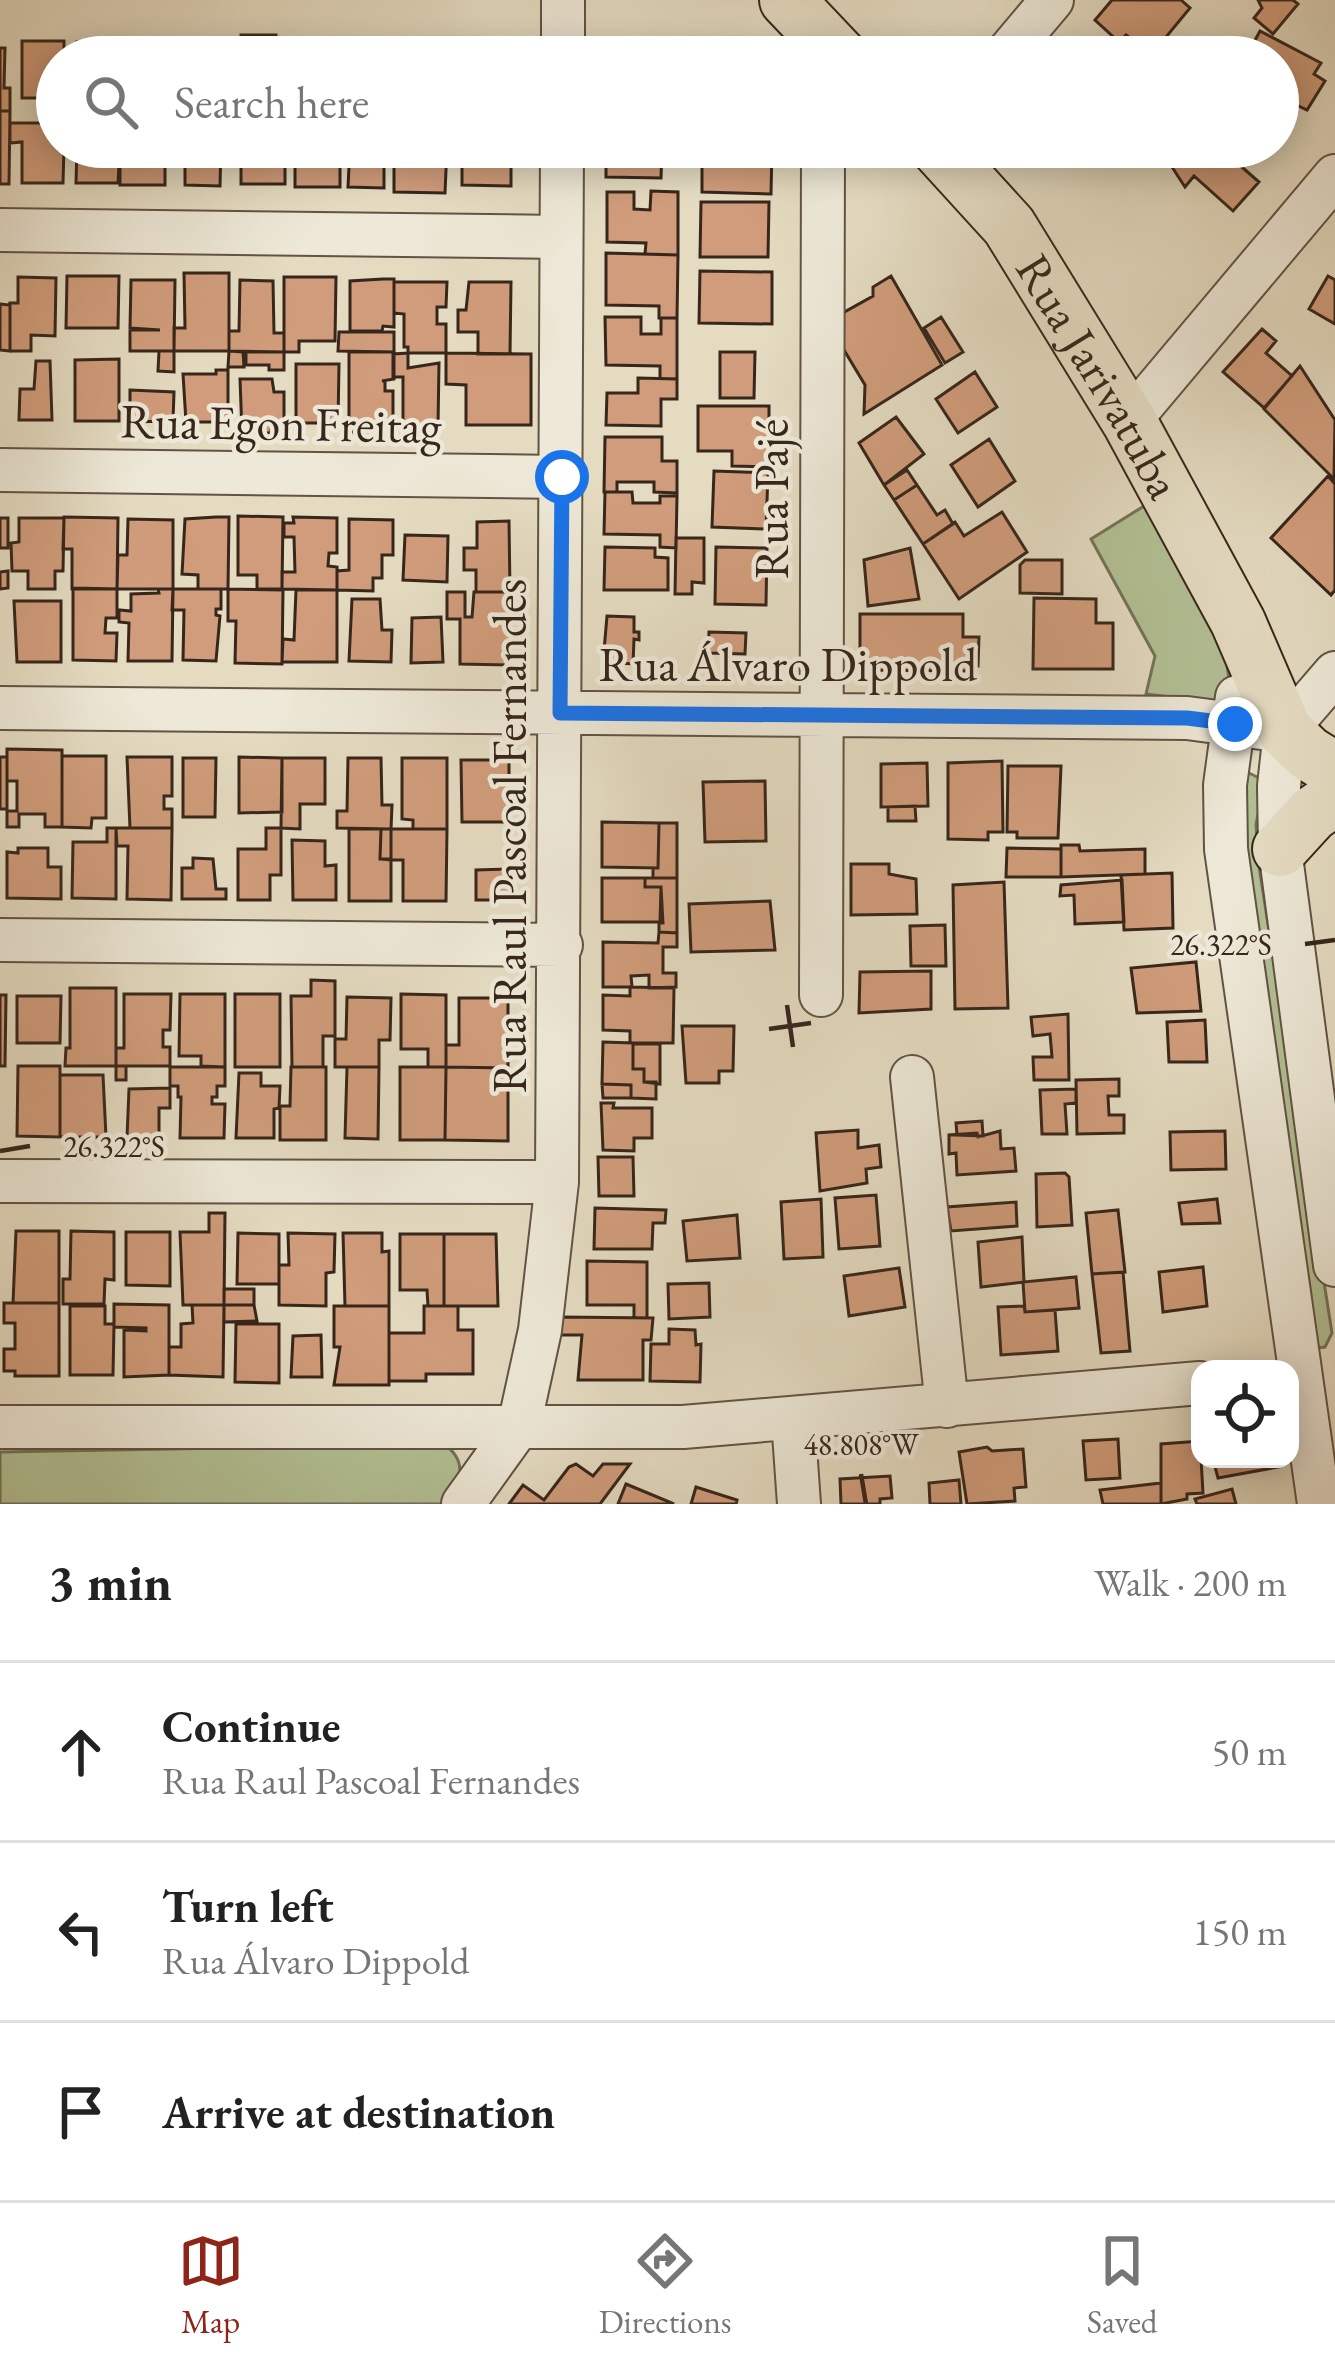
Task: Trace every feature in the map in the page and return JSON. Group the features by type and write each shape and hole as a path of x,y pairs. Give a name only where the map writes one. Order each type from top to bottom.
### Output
{"main road":[{"path":"787,0 817,36"},
{"name":"Rua Jarivatuba","path":"956,168 1009,226 1129,421 1238,622 1260,727"},
{"path":"1260,727 1335,770"},
{"path":"1280,849 1312,814 1335,798"}],"street":[{"path":"562,36 563,0"},
{"path":"1022,36 1052,0"},
{"name":"Rua Raul Pascoal Fernandes","path":"464,1504 519,1426 540,1330 557,1182 562,168"},
{"name":"Rua Pajé","path":"821,995 824,168"},
{"path":"1129,421 1335,176"},
{"path":"0,230 561,237"},
{"name":"Rua Egon Freitag","path":"0,470 562,477"},
{"path":"1319,1504 1308,1373 1226,849 1225,785 1260,727 1335,673"},
{"name":"Rua Álvaro Dippold","path":"0,708 1187,718 1260,727"},
{"path":"1260,727 1279,786 1280,849 1327,1143 1335,1265"},
{"path":"0,940 561,944"},
{"path":"911,1077 946,1406"},
{"path":"0,1181 557,1182"},
{"path":"0,1427 683,1427 1191,1384"},
{"path":"793,1419 800,1504"}],"green space":[{"path":"1144,506 1214,626 1229,677 1229,704 1146,694 1155,656 1091,539"},
{"path":"1241,769 1265,781 1256,824 1258,860 1332,1333 1325,1347 1317,1348 1239,859"},
{"path":"444,1444 459,1465 458,1480 446,1504 0,1504 0,1452"}],"building":[{"path":"1112,0 1181,0 1190,8 1167,36 1112,36 1095,20"},
{"path":"1258,0 1298,4 1273,34 1254,18 1262,8"},
{"path":"22,41 36,41 36,98 22,98"},
{"path":"0,48 5,48 4,88 10,88 10,111 0,111"},
{"path":"1299,51 1321,63 1314,74 1325,81 1307,110 1299,106"},
{"path":"0,111 10,111 9,184 0,184"},
{"path":"10,123 36,123 36,168 63,168 63,183 22,183 22,142 10,143"},
{"path":"76,168 119,168 118,183 76,183"},
{"path":"120,168 165,168 165,185 120,185"},
{"path":"185,168 220,168 220,186 185,185"},
{"path":"241,168 285,168 285,184 241,184"},
{"path":"295,168 340,168 340,187 295,187"},
{"path":"349,168 384,168 384,188 348,187"},
{"path":"394,168 446,168 445,193 394,192"},
{"path":"462,168 511,168 511,186 462,185"},
{"path":"606,168 661,168 661,178 606,177"},
{"path":"702,168 772,168 771,194 702,192"},
{"path":"1173,168 1243,168 1259,182 1233,211 1194,176 1185,187"},
{"path":"651,191 678,192 678,255 645,254 646,243 607,242 607,192 634,192 634,209 650,210"},
{"path":"701,202 769,202 768,257 700,257"},
{"path":"606,253 678,255 677,318 659,318 659,306 606,305"},
{"path":"700,271 772,272 772,324 699,323"},
{"path":"184,273 229,273 229,351 174,351 174,328 185,328"},
{"path":"67,276 119,276 118,328 66,328"},
{"path":"891,276 942,365 864,414 865,385 841,345 841,314 873,296 873,287"},
{"path":"1328,276 1335,280 1335,324 1309,309"},
{"path":"18,277 56,278 55,336 31,335 31,351 10,351 10,303 18,303"},
{"path":"284,277 336,277 335,341 299,341 299,352 284,352"},
{"path":"394,279 394,327 350,331 350,281"},
{"path":"131,280 175,280 174,351 130,351 130,330 160,330 130,328"},
{"path":"240,280 273,281 274,333 284,333 284,352 229,351 229,331 239,331"},
{"path":"394,282 447,282 446,307 437,307 437,324 446,324 446,353 408,353 404,314 394,313"},
{"path":"469,282 511,282 510,354 478,354 478,332 458,332 458,310 466,310"},
{"path":"0,304 10,305 10,351 0,350"},
{"path":"605,317 641,317 641,334 661,334 661,318 677,318 677,379 660,379 660,366 606,365"},
{"path":"941,317 963,352 945,363 924,328"},
{"path":"1262,329 1276,341 1266,353 1292,376 1264,408 1223,372"},
{"path":"339,332 394,332 394,352 338,351"},
{"path":"159,351 174,351 174,372 158,371"},
{"path":"229,351 243,352 244,367 228,367"},
{"path":"246,352 284,352 284,370 246,365"},
{"path":"349,352 394,352 394,379 382,381 385,391 393,391 393,432 349,432"},
{"path":"720,352 755,352 754,398 720,398"},
{"path":"408,353 408,368 439,363 438,426 403,426 403,377 393,377 393,354"},
{"path":"446,353 531,354 531,425 466,425 466,385 446,384"},
{"path":"119,359 119,421 75,421 75,360"},
{"path":"36,361 50,361 52,420 19,420 20,389 34,389"},
{"path":"296,364 339,364 338,423 296,423"},
{"path":"1300,366 1335,420 1334,479 1264,409"},
{"path":"216,370 228,370 228,422 186,422 183,374 216,374"},
{"path":"975,372 997,407 958,433 936,399"},
{"path":"638,378 677,379 677,399 661,399 661,426 606,425 607,393 638,393"},
{"path":"240,379 272,379 274,392 284,392 284,422 271,422 271,433 242,433"},
{"path":"130,390 174,392 173,421 130,422"},
{"path":"698,406 769,406 769,467 732,466 732,451 698,451"},
{"path":"896,417 924,454 884,485 859,443"},
{"path":"605,437 662,437 662,461 677,461 677,493 654,492 654,482 617,482 617,492 604,492"},
{"path":"989,439 1015,481 978,507 951,465"},
{"path":"907,470 917,485 894,500 884,485"},
{"path":"714,471 768,473 766,529 712,527"},
{"path":"1328,476 1335,484 1335,590 1331,595 1271,538"},
{"path":"917,485 937,515 945,510 953,524 923,544 894,500"},
{"path":"605,492 632,492 633,503 660,503 660,496 677,496 676,548 660,547 660,535 604,534"},
{"path":"1002,512 1027,552 959,599 923,544 955,522 964,536"},
{"path":"238,516 283,517 282,589 257,589 257,575 238,575"},
{"path":"64,517 118,518 117,589 72,589 72,549 63,549"},
{"path":"229,517 228,589 198,589 198,575 182,574 185,519"},
{"path":"293,517 337,518 337,553 329,553 328,566 337,567 337,590 282,589 282,572 295,572 294,537 284,537 284,523 294,523"},
{"path":"0,518 8,518 8,548 0,548"},
{"path":"19,518 64,518 63,571 55,571 55,589 28,589 28,571 12,571 11,543 19,542"},
{"path":"128,519 173,520 173,589 117,589 118,555 127,555"},
{"path":"349,519 393,520 393,555 382,555 382,578 373,578 373,591 337,590 337,571 349,570"},
{"path":"509,521 510,592 476,592 476,570 464,570 464,548 477,548 477,522"},
{"path":"405,535 448,536 447,582 403,580"},
{"path":"676,538 704,538 704,583 692,582 692,594 675,594"},
{"path":"605,547 655,548 655,557 668,558 668,590 604,590"},
{"path":"716,547 767,548 766,605 715,604"},
{"path":"910,548 919,599 868,606 864,560"},
{"path":"1025,560 1062,560 1062,594 1020,593 1020,565"},
{"path":"8,571 8,588 0,589 0,572"},
{"path":"73,588 117,589 117,618 106,618 105,633 117,633 116,661 73,660"},
{"path":"158,589 173,589 172,661 128,661 129,623 119,622 119,610 131,611 131,594 159,593"},
{"path":"173,589 221,589 221,609 216,609 220,616 216,661 183,660 184,610 172,610"},
{"path":"228,589 283,590 282,664 235,663 236,621 228,621"},
{"path":"296,590 337,590 337,662 282,662 283,639 294,640"},
{"path":"447,592 465,592 465,617 472,617 474,592 510,592 509,665 460,664 460,619 447,619"},
{"path":"1034,598 1096,599 1096,623 1113,623 1113,669 1033,669"},
{"path":"352,599 380,599 382,630 392,630 391,662 349,661"},
{"path":"14,601 61,601 61,662 17,662"},
{"path":"860,614 963,614 963,637 979,637 978,666 975,671 864,670 860,665"},
{"path":"607,616 634,617 639,640 634,639 633,664 603,662"},
{"path":"441,617 443,662 411,663 412,618"},
{"path":"709,632 746,633 745,654 708,653"},
{"path":"7,749 62,750 62,827 45,827 45,814 19,814 19,827 7,827 7,811 17,811 17,781 7,781"},
{"path":"62,756 106,756 106,818 92,818 91,828 62,827"},
{"path":"0,757 7,757 7,809 0,809"},
{"path":"127,757 172,757 172,796 164,796 164,809 172,809 172,828 130,828"},
{"path":"239,757 282,758 282,812 239,813"},
{"path":"183,758 216,758 215,817 183,817"},
{"path":"282,758 325,758 325,804 300,804 300,829 281,828"},
{"path":"348,758 381,758 382,805 392,805 391,829 337,828 337,811 347,811"},
{"path":"402,758 447,758 447,829 413,829 413,820 402,819"},
{"path":"461,760 509,760 509,822 462,822"},
{"path":"1002,761 1003,832 988,832 988,840 948,839 948,763"},
{"path":"927,763 928,806 881,807 881,764"},
{"path":"1008,766 1061,766 1058,838 1017,838 1017,832 1007,832"},
{"path":"765,781 766,841 705,842 703,782"},
{"path":"915,806 916,821 888,821 888,807"},
{"path":"602,822 659,823 658,868 602,867"},
{"path":"659,823 677,823 677,878 653,878 653,868 658,868"},
{"path":"107,828 116,828 116,899 72,898 73,842 107,842"},
{"path":"116,828 172,828 171,900 127,899 128,846 117,846"},
{"path":"266,828 281,828 281,875 270,875 270,900 238,900 238,849 266,849"},
{"path":"349,829 381,829 380,859 391,860 391,901 349,901"},
{"path":"381,829 391,829 391,859 380,859"},
{"path":"391,829 447,829 446,901 403,901 403,860 391,860"},
{"path":"292,840 325,841 325,866 336,865 336,900 293,900"},
{"path":"1061,845 1079,845 1080,851 1145,849 1145,874 1061,877"},
{"path":"18,848 48,848 48,867 61,867 61,899 7,898 7,852 18,853"},
{"path":"1007,848 1061,849 1061,877 1006,877"},
{"path":"193,858 213,859 216,889 226,889 226,899 182,899 182,868 193,868"},
{"path":"851,864 889,864 889,874 916,879 917,914 851,915"},
{"path":"508,869 509,900 476,900 476,870"},
{"path":"1172,873 1173,928 1124,930 1121,875"},
{"path":"602,878 645,878 645,887 661,887 660,922 602,922"},
{"path":"645,878 677,878 677,933 659,932 661,887 645,887"},
{"path":"1122,880 1124,922 1075,924 1074,895 1060,896 1061,885"},
{"path":"1004,882 1008,1008 955,1009 953,885"},
{"path":"770,901 775,950 691,952 689,904"},
{"path":"945,925 946,966 911,966 910,926"},
{"path":"659,932 677,933 677,947 663,947 663,973 676,973 676,987 649,988 649,975 631,976 632,987 603,987 603,942 658,943"},
{"path":"1196,962 1201,1011 1137,1013 1131,968"},
{"path":"931,971 931,1009 859,1013 860,972"},
{"path":"311,980 335,981 335,1036 323,1036 323,1067 292,1067 291,996 311,996"},
{"path":"630,987 674,988 673,1043 630,1043 630,1031 603,1030 603,995 630,996"},
{"path":"70,988 116,988 116,1066 65,1066 66,1048 70,1048"},
{"path":"124,994 171,994 170,1030 163,1030 163,1047 170,1047 170,1066 116,1066 116,1048 124,1048"},
{"path":"180,994 225,994 225,1067 201,1066 201,1056 179,1056"},
{"path":"235,994 280,994 280,1067 235,1067"},
{"path":"401,994 446,995 446,1067 428,1067 428,1049 401,1049"},
{"path":"0,995 6,995 5,1066 0,1066"},
{"path":"17,996 61,996 60,1043 17,1043"},
{"path":"347,997 391,998 390,1040 379,1040 379,1067 335,1067 335,1039 346,1039"},
{"path":"459,998 508,998 508,1068 446,1067 446,1045 459,1045"},
{"path":"1068,1014 1069,1080 1034,1080 1033,1057 1052,1057 1050,1034 1033,1036 1031,1017"},
{"path":"1205,1020 1207,1062 1169,1062 1167,1022"},
{"path":"682,1026 734,1026 733,1071 719,1071 719,1083 686,1083"},
{"path":"603,1042 633,1043 633,1069 644,1069 644,1082 656,1082 656,1099 631,1098 631,1085 602,1084"},
{"path":"633,1044 660,1044 660,1084 644,1082 644,1069 633,1069"},
{"path":"18,1066 60,1066 60,1137 17,1136"},
{"path":"116,1066 126,1066 126,1080 116,1080"},
{"path":"170,1067 225,1067 225,1086 217,1086 217,1097 212,1097 212,1104 225,1104 224,1138 180,1138 181,1097 178,1086 170,1086"},
{"path":"291,1067 326,1067 326,1140 280,1140 280,1106 290,1106"},
{"path":"347,1067 379,1067 378,1139 345,1138"},
{"path":"400,1067 446,1067 445,1140 400,1140"},
{"path":"446,1067 508,1068 508,1141 445,1140"},
{"path":"239,1073 261,1073 261,1086 280,1086 274,1138 236,1138"},
{"path":"60,1075 103,1075 106,1137 60,1137"},
{"path":"1119,1079 1119,1096 1108,1096 1109,1115 1124,1115 1124,1133 1077,1134 1076,1080"},
{"path":"602,1084 631,1085 631,1098 603,1098"},
{"path":"170,1088 170,1108 159,1108 159,1137 127,1138 129,1089"},
{"path":"1076,1089 1076,1103 1065,1104 1067,1134 1042,1134 1040,1090"},
{"path":"601,1103 614,1103 613,1108 652,1108 652,1138 634,1138 634,1151 603,1150"},
{"path":"982,1121 983,1136 957,1135 956,1123"},
{"path":"858,1130 858,1148 879,1145 881,1167 866,1169 867,1183 820,1191 816,1133"},
{"path":"1000,1131 1001,1149 1014,1148 1016,1171 957,1175 956,1153 949,1154 949,1135 977,1133 978,1137"},
{"path":"1225,1131 1226,1169 1171,1170 1170,1132"},
{"path":"598,1157 633,1157 634,1196 599,1196"},
{"path":"1065,1173 1072,1225 1037,1227 1036,1174"},
{"path":"876,1195 880,1246 839,1249 835,1198"},
{"path":"821,1199 823,1257 784,1259 781,1202"},
{"path":"1217,1199 1220,1223 1182,1224 1179,1203"},
{"path":"1016,1202 1017,1226 951,1231 947,1207"},
{"path":"595,1208 666,1210 665,1223 653,1223 652,1249 594,1249"},
{"path":"1118,1210 1125,1272 1092,1274 1086,1213"},
{"path":"209,1213 225,1213 224,1305 183,1305 180,1232 209,1232"},
{"path":"737,1215 740,1258 687,1261 683,1221"},
{"path":"16,1231 59,1231 59,1303 13,1303"},
{"path":"71,1231 114,1232 114,1280 105,1279 104,1304 63,1304 63,1279 70,1279"},
{"path":"126,1232 170,1232 170,1286 126,1285"},
{"path":"238,1233 279,1234 279,1284 237,1284"},
{"path":"288,1233 335,1234 334,1272 326,1273 326,1306 279,1305 279,1265 289,1265"},
{"path":"343,1233 382,1233 382,1252 389,1251 389,1306 345,1306"},
{"path":"400,1234 444,1234 444,1306 428,1306 427,1290 400,1290"},
{"path":"444,1234 496,1234 498,1306 444,1306"},
{"path":"1022,1237 1024,1282 981,1287 978,1242"},
{"path":"587,1261 647,1262 647,1318 634,1318 634,1305 587,1305"},
{"path":"1203,1267 1207,1306 1163,1312 1159,1272"},
{"path":"899,1268 905,1307 849,1316 844,1276"},
{"path":"1123,1272 1130,1351 1101,1353 1092,1274"},
{"path":"1076,1277 1079,1308 1025,1312 1023,1282"},
{"path":"709,1283 710,1317 669,1319 668,1284"},
{"path":"224,1289 254,1289 254,1305 224,1305"},
{"path":"4,1303 59,1303 59,1376 15,1376 15,1371 4,1371 4,1349 15,1349 15,1323 4,1323"},
{"path":"114,1304 169,1305 169,1375 124,1377 124,1330 146,1328 114,1327"},
{"path":"192,1305 224,1305 223,1377 169,1375 169,1347 181,1347 181,1324 193,1323"},
{"path":"224,1305 254,1305 257,1321 224,1322"},
{"path":"70,1306 105,1306 105,1324 114,1324 113,1375 70,1375"},
{"path":"334,1306 389,1306 389,1385 334,1385 340,1347 334,1347"},
{"path":"424,1306 458,1306 458,1330 473,1330 473,1374 426,1374 426,1381 389,1381 389,1333 424,1333"},
{"path":"1024,1306 1025,1312 1055,1310 1058,1351 1001,1355 998,1307"},
{"path":"561,1317 653,1318 651,1340 643,1340 643,1380 578,1380 582,1335 560,1335"},
{"path":"236,1324 279,1324 279,1383 235,1382"},
{"path":"669,1329 695,1330 696,1345 701,1344 700,1382 650,1381 651,1344 669,1344"},
{"path":"321,1335 322,1377 291,1377 293,1336"},
{"path":"1118,1439 1120,1478 1086,1480 1083,1441"},
{"path":"1191,1442 1191,1468 1202,1468 1203,1493 1161,1504 1161,1444"},
{"path":"987,1447 992,1451 1023,1449 1026,1487 1014,1488 1015,1501 967,1504 959,1452"},
{"path":"576,1464 593,1476 603,1464 630,1464 600,1504 509,1504 523,1485 544,1500"},
{"path":"1215,1468 1273,1468 1218,1478"},
{"path":"890,1476 892,1498 880,1499 880,1504 841,1504 840,1479"},
{"path":"959,1480 961,1504 930,1504 929,1483"},
{"path":"1161,1483 1161,1504 1103,1504 1100,1490"},
{"path":"626,1484 674,1504 618,1504"},
{"path":"696,1487 737,1500 736,1504 691,1504"},
{"path":"1232,1489 1236,1504 1197,1504 1195,1499"}],"route":[{"path":"562,477 560,713 1187,718 1235,724"}]}
